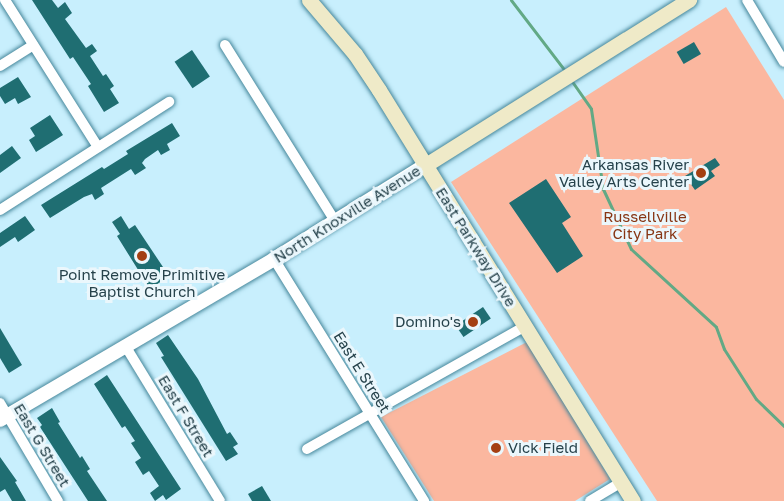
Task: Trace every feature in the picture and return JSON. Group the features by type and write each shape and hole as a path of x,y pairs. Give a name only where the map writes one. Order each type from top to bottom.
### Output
{"main road":[{"name":"East Parkway Drive","path":"309,0 355,54 633,501"},
{"name":"North Knoxville Avenue","path":"424,166 689,0"}],"street":[{"path":"5,0 98,147"},
{"path":"747,0 784,62"},
{"path":"0,66 33,45"},
{"path":"225,45 335,221"},
{"path":"0,210 169,102"},
{"name":"North Knoxville Avenue","path":"4,418 274,259 424,166"},
{"name":"East E Street","path":"274,259 424,501"},
{"path":"307,449 525,326"},
{"name":"East F Street","path":"126,347 220,501"},
{"name":"East G Street","path":"0,403 4,418 58,501"},
{"path":"590,501 622,482"}],"green space":[{"name":"Russellville City Park","path":"726,7 784,100 784,501 657,501 451,182"},
{"name":"Vick Field","path":"527,342 610,479 575,501 434,501 381,417"}],"building":[{"path":"32,0 52,0 58,8 65,2 72,13 65,19 86,48 92,44 97,51 90,56 103,76 106,74 114,86 110,89 119,103 104,112 88,86 91,84 73,57 70,59"},
{"path":"694,42 701,54 684,64 677,52"},
{"path":"192,50 210,77 192,88 175,62"},
{"path":"18,77 31,97 18,104 15,98 5,104 0,96 0,88"},
{"path":"50,115 63,135 36,152 29,140 35,136 30,128"},
{"path":"172,123 180,136 167,144 170,150 161,155 158,150 142,163 146,168 135,175 131,169 101,188 104,194 95,200 92,194 84,197 50,218 41,205 102,167 104,169 128,154 126,151"},
{"path":"12,146 21,158 0,173 0,155"},
{"name":"Arkansas River Valley Arts Center","path":"715,158 720,165 711,171 715,176 695,190 685,176"},
{"path":"546,179 571,217 562,223 583,256 557,273 509,203"},
{"path":"25,216 35,230 18,242 15,237 0,247 0,233"},
{"name":"Point Remove Primitive Baptist Church","path":"121,216 129,229 135,225 169,276 150,289 117,236 120,234 112,222"},
{"name":"Domino's","path":"483,307 491,319 463,337 456,325"},
{"path":"0,328 22,365 9,373 0,358"},
{"path":"168,335 198,379 227,434 230,432 238,444 233,447 238,454 226,461 161,357 164,356 156,343"},
{"path":"107,375 181,489 166,500 163,495 155,501 150,493 159,486 149,471 143,475 135,462 141,458 131,443 135,441 125,426 122,428 94,384"},
{"path":"52,408 60,422 58,423 80,458 82,456 90,469 87,471 107,501 88,501 40,427 42,425 37,418"},
{"path":"0,457 17,481 15,482 26,501 12,501 5,489 0,492"},
{"path":"262,486 271,501 252,501 248,494"}],"waterway":[{"path":"511,0 566,72"},
{"path":"571,80 591,109 603,189 631,249 716,327 724,349 756,399 784,426"}],"place":[{"name":"Arkansas River Valley Arts Center","path":"701,173"},
{"name":"Point Remove Primitive Baptist Church","path":"142,256"},
{"name":"Domino's","path":"473,322"},
{"name":"Vick Field","path":"496,448"}]}
